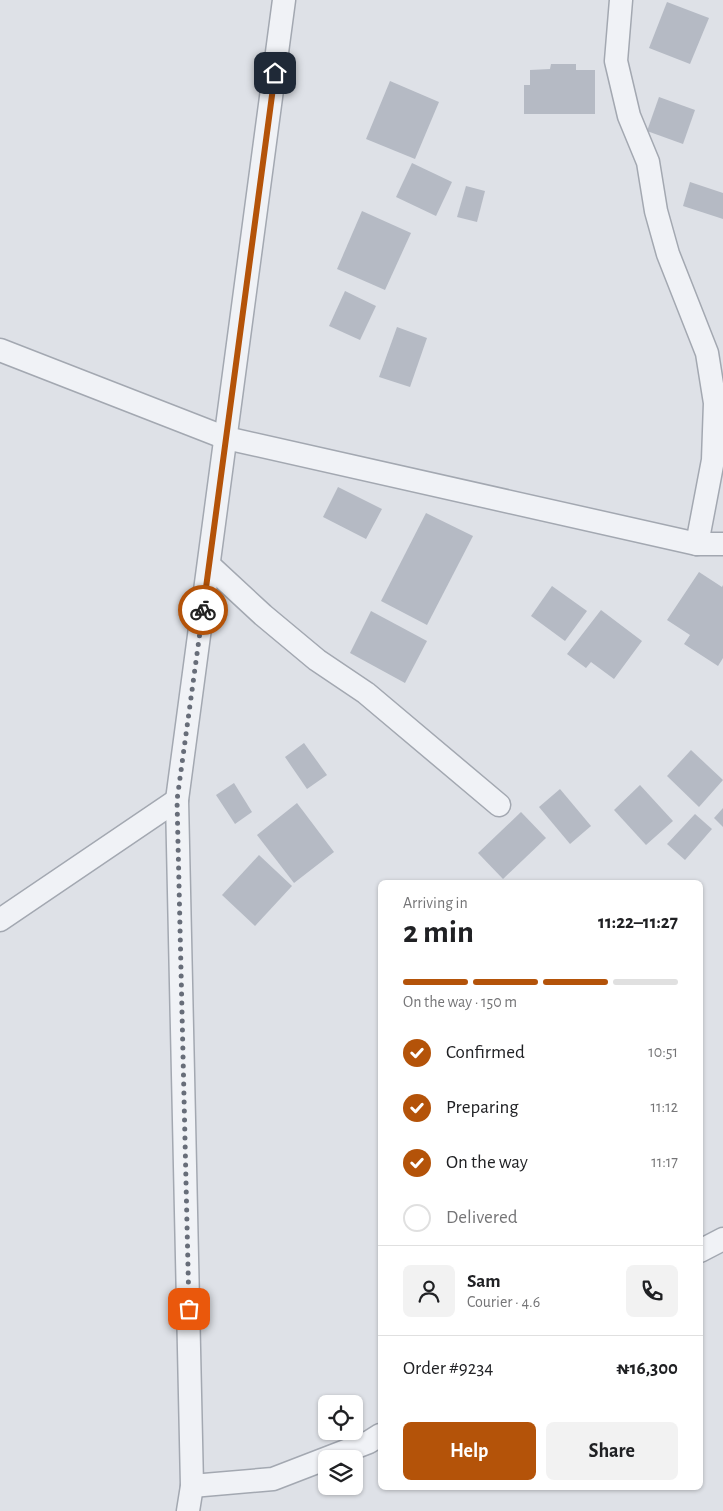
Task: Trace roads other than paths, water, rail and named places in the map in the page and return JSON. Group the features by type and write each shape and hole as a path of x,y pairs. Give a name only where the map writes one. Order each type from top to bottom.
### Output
{"street":[{"path":"188,1511 192,1486 177,800 284,0"},
{"path":"621,0 616,61 627,107 648,162 656,211 668,254 707,353 715,403 714,460 696,544"},
{"path":"0,350 226,438 696,544 723,544"},
{"path":"209,566 310,654 366,693 499,805"},
{"path":"0,920 177,800"},
{"path":"703,1249 723,1239"},
{"path":"192,1486 273,1479 369,1442 378,1436"}]}
